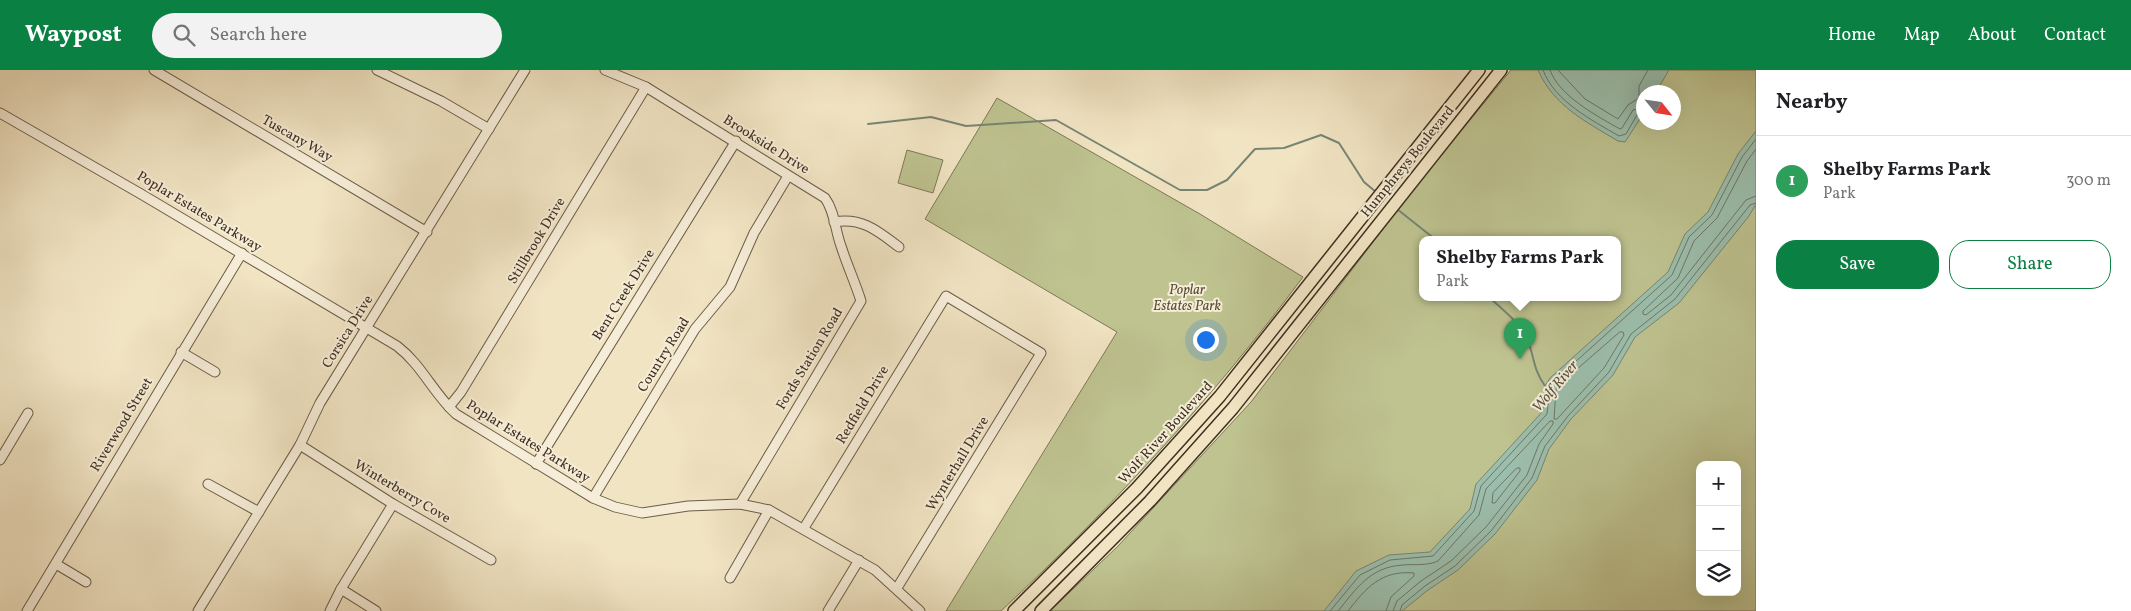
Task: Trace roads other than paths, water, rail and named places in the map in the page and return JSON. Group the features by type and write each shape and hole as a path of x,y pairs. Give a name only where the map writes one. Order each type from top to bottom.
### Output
{"main road":[{"name":"Humphreys Boulevard","path":"1326,262 1479,70"},
{"name":"Humphreys Boulevard","path":"1041,611 1150,501 1233,408 1501,70"},
{"name":"Wolf River Boulevard","path":"1014,611 1137,488 1207,410 1326,262"}],"street":[{"name":"Tuscany Way","path":"154,70 427,232"},
{"path":"377,70 441,101 489,129"},
{"name":"Corsica Drive","path":"198,611 300,445 320,403 525,70"},
{"name":"Brookside Drive","path":"605,70 646,87 736,141 825,198 834,222"},
{"name":"Stillbrook Drive","path":"449,407 466,384 646,87"},
{"name":"Poplar Estates Parkway","path":"0,113 242,253 397,346 415,361 449,407 462,418 594,498 616,507 642,512 688,506 740,504 769,510 859,560 897,588 920,611"},
{"name":"Bent Creek Drive","path":"536,464 736,141"},
{"name":"Country Road","path":"594,498 695,330 730,287 754,233 788,176"},
{"path":"834,222 860,221 899,247"},
{"name":"Fords Station Road","path":"740,504 861,301 840,246 834,222"},
{"name":"Riverwood Street","path":"27,611 242,253"},
{"name":"Wynterhall Drive","path":"897,588 1041,352 946,296"},
{"name":"Redfield Drive","path":"804,528 946,296"},
{"path":"181,352 215,372"},
{"path":"0,460 28,413"},
{"name":"Winterberry Cove","path":"300,445 393,504 491,560"},
{"path":"208,484 259,512"},
{"path":"330,611 341,589 393,504"},
{"path":"730,578 769,510"},
{"path":"828,611 859,560"},
{"path":"56,564 86,582"},
{"path":"341,589 376,611"}],"water":[{"path":"1538,70 1669,70 1660,85 1636,85 1636,125 1625,142 1618,141 1572,112 1561,103 1544,82"},
{"name":"Wolf River","path":"1756,131 1756,204 1749,216 1679,303 1635,337 1613,375 1571,419 1549,449 1537,480 1495,534 1458,570 1428,590 1402,611 1324,611 1356,571 1389,555 1430,552 1470,509 1476,484 1543,411 1545,386 1550,378 1668,272 1685,234 1708,212 1738,154"}],"waterway":[{"path":"868,124 931,117 966,126 1056,120 1180,190 1207,190 1227,180 1255,149 1284,148 1321,135 1339,143 1364,182 1376,192"},
{"path":"1397,209 1431,236"},
{"name":"Wolf River","path":"1493,301 1524,333 1530,345 1536,368 1545,386"}],"place":[{"name":"Shelby Farms Park","path":"1520,359"}],"park label":[{"name":"Poplar Estates Park","path":"1187,298"}]}
